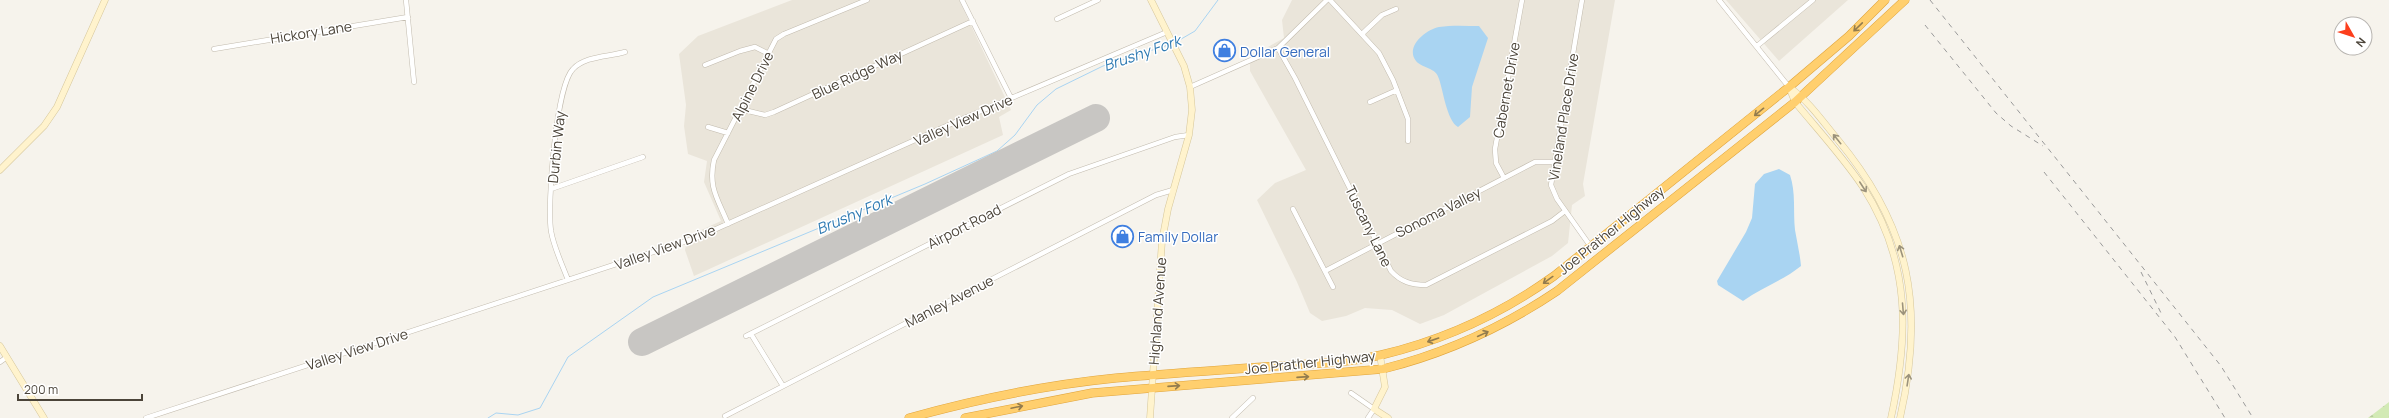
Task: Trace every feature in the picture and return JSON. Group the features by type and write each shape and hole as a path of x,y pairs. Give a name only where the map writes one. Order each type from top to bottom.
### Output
{"highway":[{"name":"Joe Prather Highway","path":"909,418 974,401 1045,388 1153,375 1325,363 1380,355 1432,340 1487,318 1539,286 1591,247 1789,87 1849,36 1885,0"},
{"name":"Joe Prather Highway","path":"966,418 1068,396 1383,369 1422,359 1453,348 1489,332 1557,291 1795,102 1905,0"}],"main road":[{"path":"0,170 44,126 57,108 105,0"},
{"name":"Highland Avenue","path":"1150,0 1176,50 1190,88 1192,110 1189,135 1173,190 1162,241 1150,418"},
{"path":"1789,87 1802,96 1851,156 1869,182 1887,213 1900,248 1909,287 1912,328 1910,369 1900,418"},
{"path":"1789,87 1795,102 1863,188 1879,217 1892,250 1901,292 1904,336 1900,375 1891,418"},
{"path":"0,346 44,418"},
{"path":"1380,355 1385,387 1374,409 1388,418"}],"street":[{"path":"406,0 414,82"},
{"name":"Alpine Drive","path":"728,224 713,189 710,176 714,160 776,39 784,34 867,0"},
{"path":"962,0 1011,98"},
{"path":"1057,19 1098,0"},
{"path":"1190,88 1278,48 1327,0"},
{"path":"1330,0 1363,33 1379,54 1397,90 1408,120 1408,142"},
{"name":"Cabernet Drive","path":"1504,178 1496,163 1495,149 1522,0"},
{"name":"Vineland Place Drive","path":"1582,0 1551,185 1565,212 1591,247"},
{"path":"1757,46 1813,0"},
{"path":"1722,1 1789,87"},
{"path":"1363,33 1382,15 1396,9"},
{"name":"Hickory Lane","path":"214,48 408,17"},
{"name":"Blue Ridge Way","path":"740,109 765,115 774,112 973,21"},
{"name":"Valley View Drive","path":"146,418 678,244 728,224 1011,98 1169,35"},
{"path":"706,65 740,51 755,47 768,54"},
{"name":"Tuscany Lane","path":"1278,48 1295,78 1391,271 1397,277 1416,285 1426,285 1552,221 1565,212"},
{"name":"Durbin Way","path":"568,280 551,230 551,189 561,101 568,75 581,63 625,52"},
{"path":"1370,102 1397,90"},
{"path":"708,126 728,133"},
{"name":"Airport Road","path":"783,386 748,335 1069,174 1175,137 1189,135"},
{"path":"551,189 643,158"},
{"name":"Sonoma Valley","path":"1324,271 1535,162 1554,162"},
{"name":"Manley Avenue","path":"726,416 1156,195 1173,190"},
{"path":"1293,209 1333,287"},
{"path":"0,362 7,357"},
{"path":"1351,393 1374,409 1368,418"},
{"path":"1232,418 1253,398"}],"shaded area":[{"path":"792,0 959,0 1011,110 999,117 1003,135 694,276 685,250 688,236 721,221 704,182 707,161 688,154 684,126 686,105 679,54 698,36"},
{"path":"1292,0 1615,0 1583,184 1585,196 1572,205 1568,243 1552,256 1444,315 1420,324 1392,310 1365,308 1346,316 1322,321 1310,313 1297,282 1257,200 1275,183 1306,170 1250,71 1250,57 1284,38 1282,20"},
{"path":"1726,0 1848,0 1779,61"}],"green space":[{"path":"2389,402 2389,418 2368,418"}],"water":[{"path":"1479,26 1488,38 1472,87 1470,117 1458,127 1454,124 1448,112 1441,84 1437,75 1432,70 1422,66 1416,61 1413,56 1413,50 1418,40 1423,35 1439,27"},
{"path":"1779,169 1790,175 1792,182 1795,230 1801,266 1743,301 1718,285 1717,281 1746,232 1752,218 1755,184 1764,174"}],"waterway":[{"name":"Brushy Fork","path":"1176,42 1195,31 1218,0"},
{"name":"Brushy Fork","path":"488,418 496,413 518,415 540,408 568,357 653,297 925,184 997,151 1015,135 1037,105 1056,89 1103,66 1171,44"}],"runway":[{"path":"642,342 1096,118"}],"railway":[{"path":"1930,0 2221,366 2253,418"},
{"path":"1925,25 1996,113 2011,126 2043,146"},
{"path":"2044,172 2175,337 2225,418"},
{"path":"2141,272 2161,313"}],"place":[{"name":"Dollar General","path":"1225,51"},
{"name":"Family Dollar","path":"1123,236"}]}
